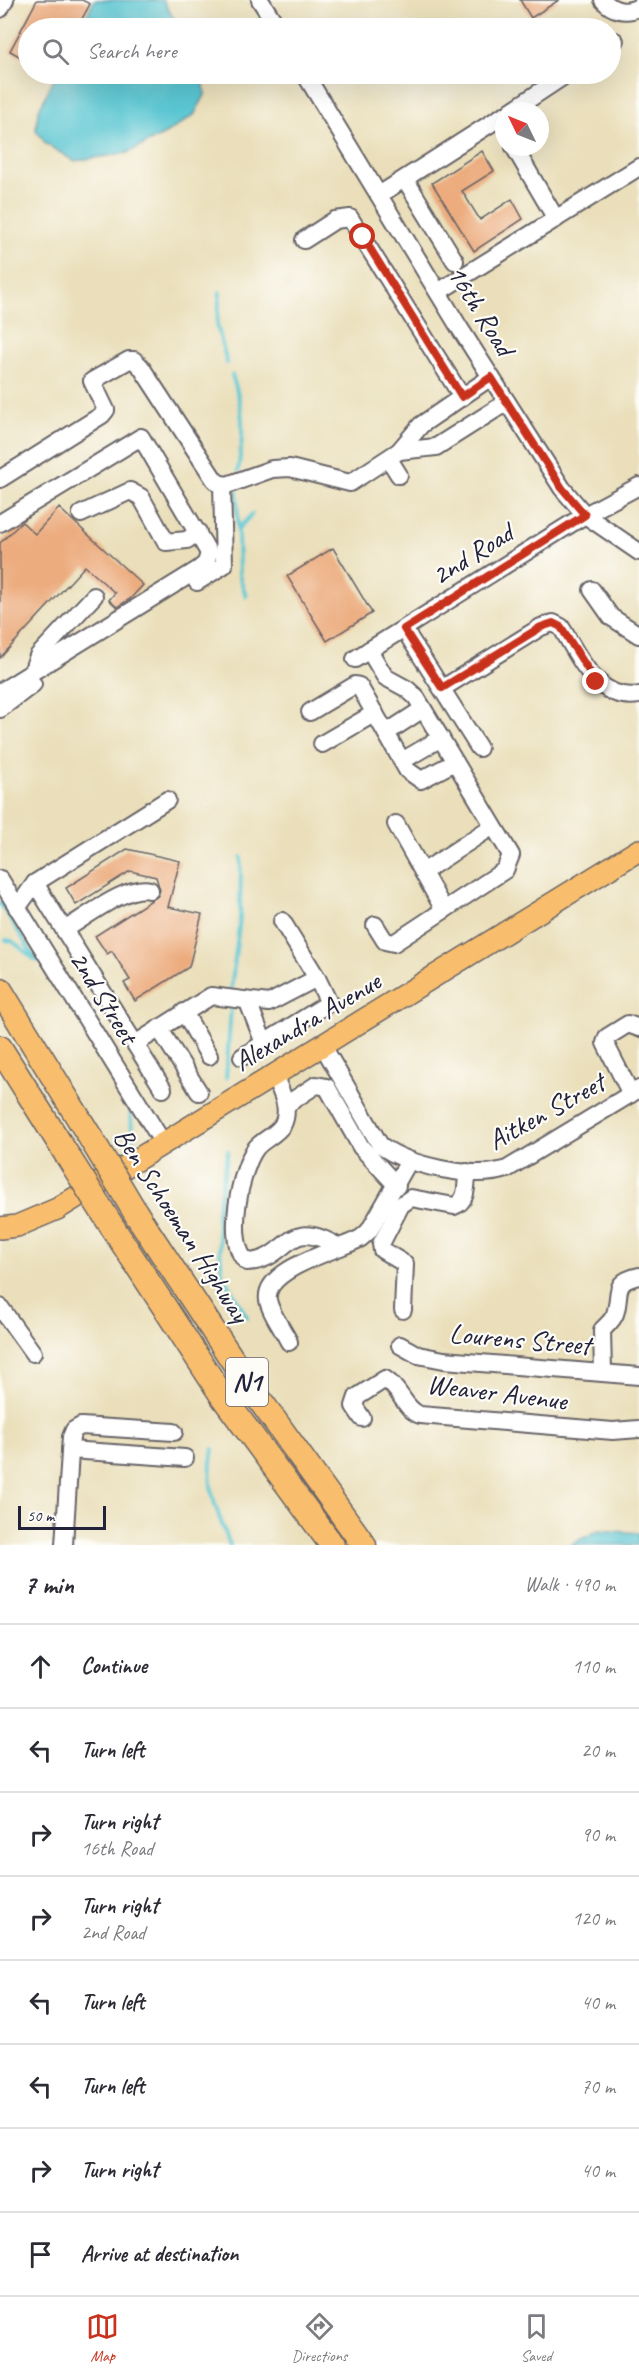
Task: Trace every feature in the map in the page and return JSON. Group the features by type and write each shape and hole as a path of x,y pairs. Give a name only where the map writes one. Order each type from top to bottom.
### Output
{"highway":[{"name":"Ben Schoeman Highway","path":"0,990 137,1215 247,1382 364,1545"},
{"name":"Ben Schoeman Highway","path":"0,1047 113,1228 223,1397 332,1545"}],"main road":[{"name":"Alexandra Avenue","path":"0,1228 17,1226 57,1209 639,850"}],"street":[{"path":"0,9 5,0"},
{"path":"260,0 272,18"},
{"path":"603,0 620,10 629,11 639,7"},
{"name":"16th Road","path":"311,84 438,292 562,488 585,515 639,552"},
{"path":"528,102 553,84"},
{"path":"379,195 495,124"},
{"path":"518,156 556,219"},
{"path":"438,292 639,167"},
{"path":"405,179 455,261"},
{"path":"304,240 335,220 350,218 462,397"},
{"path":"0,479 102,415 106,410 105,405 92,381 119,364 134,360 214,479 227,485 272,469 290,468 350,483 394,455 421,425 491,377"},
{"path":"394,455 436,447 479,429 507,402"},
{"path":"0,523 141,437 208,548 209,559 206,564 0,692"},
{"path":"394,455 399,475"},
{"name":"2nd Road","path":"620,496 639,473"},
{"path":"0,709 15,695 224,565 222,484"},
{"name":"2nd Road","path":"355,659 585,515 639,486"},
{"path":"81,514 130,491 141,497 166,542 187,540 198,532"},
{"path":"592,590 611,617 639,635"},
{"path":"31,672 38,656 94,596"},
{"path":"442,688 541,627 553,623 561,627 596,682 615,692 630,696 639,695"},
{"path":"404,629 479,748"},
{"path":"369,650 385,677 407,688 423,709 511,855 505,870 393,944 385,941 375,925"},
{"path":"310,712 355,685 363,689 411,774 421,780 455,762"},
{"path":"386,733 423,709"},
{"path":"322,744 375,713"},
{"path":"402,761 441,738"},
{"path":"17,908 35,883 167,800"},
{"path":"396,824 444,910"},
{"path":"423,872 493,826"},
{"name":"2nd Street","path":"0,879 163,1143"},
{"path":"35,883 163,1089"},
{"path":"64,930 129,891 142,888 150,890"},
{"path":"242,1057 329,1003 282,921"},
{"path":"135,1044 211,996 219,995 269,1004 316,978"},
{"path":"248,1002 264,1043"},
{"path":"184,1012 209,1056"},
{"path":"635,1092 605,1043 608,1037 628,1024 639,1028"},
{"path":"159,1028 200,1092"},
{"name":"Aitken Street","path":"323,1046 362,1114 373,1149 408,1161 467,1172 497,1172 507,1169 635,1092"},
{"path":"274,1075 286,1105 283,1123 278,1131 257,1146 251,1155 238,1204 235,1232 237,1247 247,1262 256,1261 300,1234 320,1236 339,1247"},
{"path":"286,1105 321,1084 331,1092 347,1124 373,1149 397,1186"},
{"path":"347,1124 362,1114"},
{"path":"289,1342 268,1301 271,1286 276,1279 298,1264 351,1244 369,1231 397,1186 408,1161"},
{"path":"403,1310 405,1264 382,1250 381,1244 401,1205 406,1200 411,1198 454,1206 460,1204 464,1198 467,1172"},
{"path":"603,1373 602,1330 614,1317 620,1286 627,1279 639,1276"},
{"path":"1,1311 33,1353"},
{"name":"Lourens Street","path":"400,1345 418,1355 444,1360 639,1376"},
{"name":"Weaver Avenue","path":"362,1418 354,1406 357,1397 385,1379 394,1386 413,1412 420,1415 613,1431 639,1429"},
{"path":"64,1545 71,1437 74,1431 81,1426 174,1432"},
{"path":"135,1430 135,1455"},
{"path":"70,1450 184,1458"}],"water":[{"path":"94,0 163,0 173,18 86,18"},
{"path":"51,84 204,84 205,95 194,115 165,134 127,153 74,161 46,144 36,130 38,112"},
{"path":"599,1530 639,1533 639,1545 570,1545"}],"building":[{"path":"37,0 82,0 90,4 82,18 27,18"},
{"path":"520,0 559,0 531,18"},
{"path":"18,36 18,55 10,51"},
{"path":"482,151 494,171 462,191 480,220 512,199 523,219 474,251 432,183"},
{"path":"59,508 143,585 130,599 117,607 109,600 115,593 85,566 0,658 0,543 22,522 35,534"},
{"path":"333,548 372,613 327,641 287,576"},
{"path":"127,849 180,861 168,907 202,914 189,967 135,1001 124,983 130,980 112,951 107,954 95,936 158,896 160,890 156,877 130,871 76,905 66,888"}],"waterway":[{"path":"220,292 217,325 227,363"},
{"path":"232,375 242,422 238,471"},
{"path":"237,491 238,529"},
{"path":"246,596 239,575 238,529 252,514"},
{"path":"231,990 240,918 241,857"},
{"path":"0,903 37,961"},
{"path":"6,940 12,941 34,959"},
{"path":"226,1078 231,1008"},
{"path":"130,1108 133,1139"},
{"path":"228,1151 217,1213 222,1274 247,1317"},
{"path":"213,1449 211,1487 216,1509 230,1545"}],"route":[{"path":"363,237 462,397 491,377 562,488 585,515 404,629 442,688 541,627 553,623 561,627 596,682"}]}
